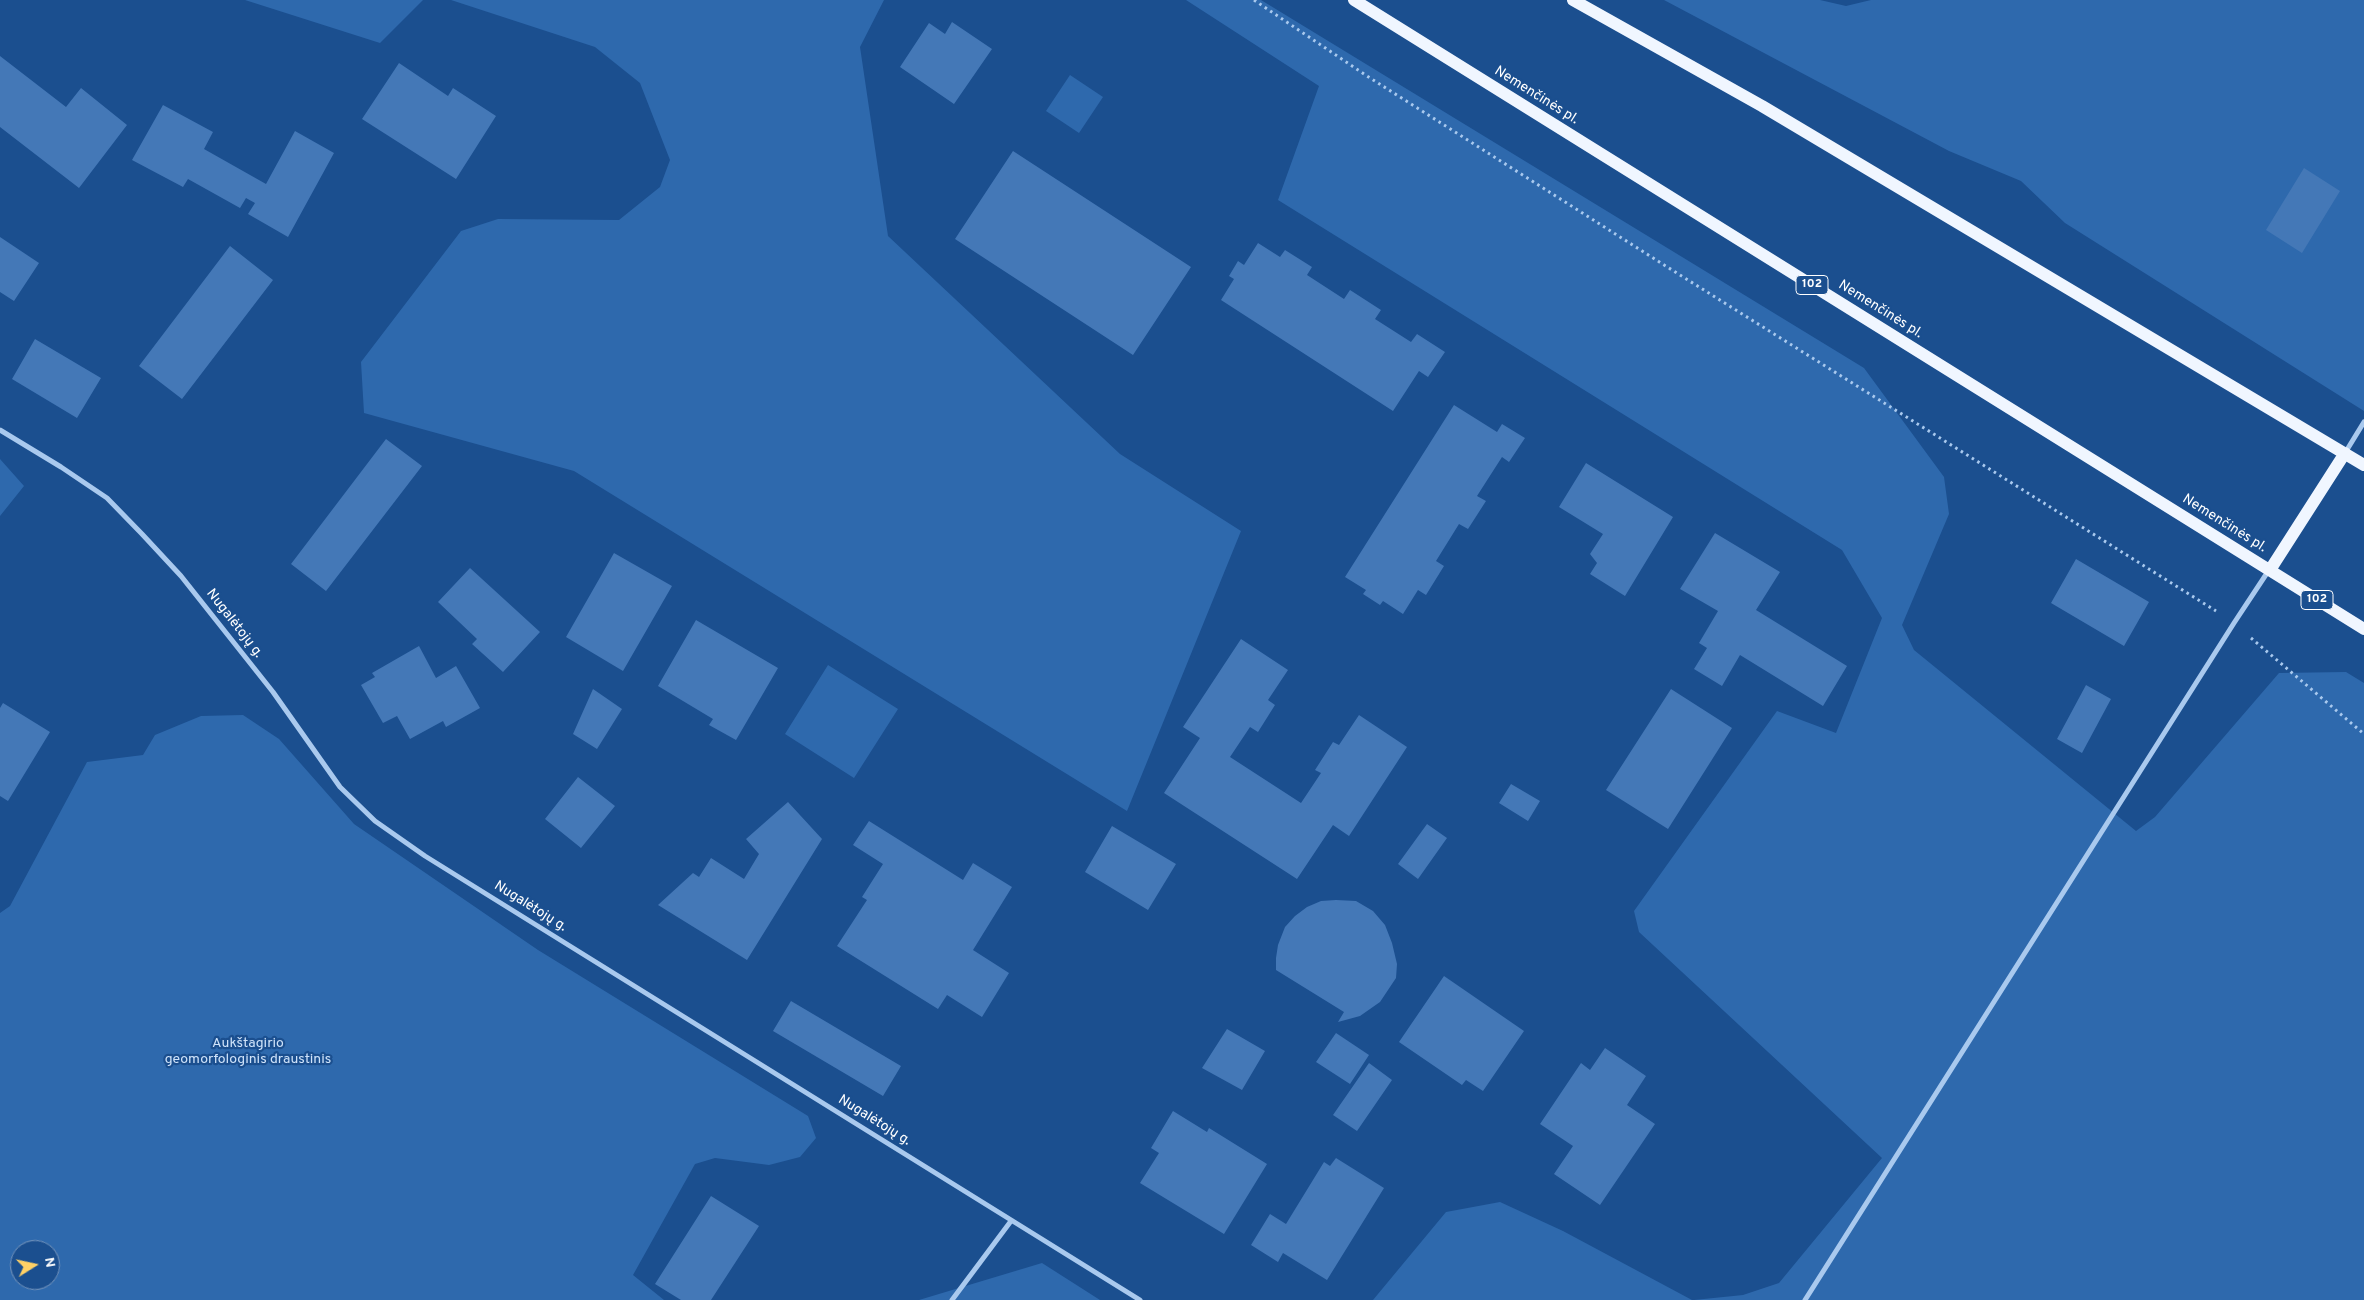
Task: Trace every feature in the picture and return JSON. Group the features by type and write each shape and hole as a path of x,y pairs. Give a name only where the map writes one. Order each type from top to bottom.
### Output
{"main road":[{"name":"Nemenčinės pl.","path":"1354,0 2364,629"},
{"path":"1573,0 1762,106 2364,465"},
{"path":"2270,570 2345,453"}],"street":[{"path":"2345,453 2364,422"},
{"name":"Nugalėtojų g.","path":"0,430 107,498 142,534 182,576 274,692 340,787 375,821 425,856 715,1034 1140,1300"},
{"path":"1805,1300 2234,623 2270,570"},
{"path":"952,1300 1012,1221"}],"path":[{"path":"1254,0 1367,76 1672,270 2234,623 2364,734"}],"green space":[{"path":"245,0 423,0 380,43"},
{"path":"451,0 884,0 860,47 888,236 1120,454 1241,531 1127,811 574,471 364,413 361,362 461,231 498,219 619,220 660,187 670,160 640,83 595,47"},
{"path":"1186,0 1261,0 1864,368 1944,477 1949,514 1902,625 1914,650 2136,831 2155,817 2279,673 2346,672 2364,683 2364,1300 1694,1300 1743,1295 1779,1283 1882,1158 1639,932 1634,911 1777,711 1836,733 1882,618 1842,550 1278,200 1319,86"},
{"path":"1664,0 1820,0 1846,6 1871,0 2364,0 2364,411 2065,223 2021,181 1949,151"},
{"path":"1070,75 1103,97 1079,133 1046,111"},
{"path":"0,459 24,486 0,516"},
{"path":"828,665 898,709 854,778 785,734"},
{"name":"Aukštagirio geomorfologinis draustinis","path":"243,715 279,739 354,824 538,950 808,1116 816,1138 800,1157 769,1165 715,1158 695,1164 633,1275 664,1300 0,1300 0,913 10,906 87,762 143,755 155,735 201,716"},
{"path":"1500,1202 1563,1231 1692,1300 1373,1300 1446,1212"},
{"path":"1042,1263 1100,1300 919,1300"}],"building":[{"path":"952,22 992,49 954,104 900,67 929,23 945,34"},
{"path":"0,56 66,107 81,88 127,125 79,188 0,127"},
{"path":"399,63 448,96 453,88 496,116 456,179 362,119"},
{"path":"163,105 213,132 204,149 266,184 295,131 334,153 288,237 248,214 255,203 246,198 240,208 188,179 183,187 132,160"},
{"path":"1013,151 1191,267 1133,355 955,239"},
{"path":"2304,168 2340,191 2302,253 2266,230"},
{"path":"0,237 39,263 14,301 0,292"},
{"path":"1258,243 1280,257 1285,250 1312,267 1307,275 1344,299 1350,290 1381,310 1375,319 1411,342 1417,334 1445,352 1428,377 1419,371 1393,411 1221,300 1234,279 1229,276 1238,261 1244,265"},
{"path":"230,246 273,280 182,399 139,366"},
{"path":"35,339 101,378 77,418 12,379"},
{"path":"1454,405 1497,432 1502,424 1525,438 1509,462 1502,457 1477,496 1486,501 1468,529 1459,524 1436,561 1444,566 1426,595 1418,590 1403,614 1383,601 1380,605 1363,594 1366,590 1345,577"},
{"path":"386,439 422,466 326,591 291,564"},
{"path":"1586,463 1673,517 1625,596 1590,574 1597,563 1590,554 1603,534 1559,507"},
{"path":"1715,533 1780,572 1756,610 1847,666 1823,706 1740,655 1722,686 1694,669 1707,648 1699,643 1718,611 1680,589"},
{"path":"614,553 672,586 623,671 566,637"},
{"path":"2076,559 2149,602 2124,646 2051,603"},
{"path":"470,568 540,632 503,672 472,644 477,639 438,602"},
{"path":"696,620 778,668 736,740 709,725 713,719 658,686"},
{"path":"1241,639 1288,670 1268,700 1275,705 1258,732 1250,727 1230,757 1301,803 1321,773 1315,770 1333,742 1339,745 1359,715 1407,747 1349,836 1333,825 1297,879 1164,793 1200,738 1183,727"},
{"path":"419,646 436,678 456,666 480,708 446,727 443,721 410,739 397,716 383,723 361,685 375,677 372,673"},
{"path":"2086,685 2111,699 2082,753 2057,739"},
{"path":"593,689 622,709 597,749 573,734"},
{"path":"1671,689 1732,728 1668,829 1606,790"},
{"path":"3,703 50,732 8,801 0,796 0,708"},
{"path":"578,777 615,806 581,848 545,819"},
{"path":"1511,784 1540,801 1528,821 1499,803"},
{"path":"788,802 822,839 747,960 658,905 693,873 699,877 711,858 744,879 759,854 746,839"},
{"path":"869,821 963,880 973,863 1012,887 973,950 1009,973 982,1017 947,995 938,1009 837,946 867,900 862,897 883,864 853,845"},
{"path":"1427,824 1447,838 1418,879 1398,864"},
{"path":"1112,826 1176,864 1148,910 1085,872"},
{"path":"1321,901 1356,901 1373,911 1385,925 1397,964 1396,978 1380,1002 1360,1016 1338,1022 1344,1012 1276,970 1278,945 1285,927 1307,907"},
{"path":"1444,976 1524,1031 1483,1091 1466,1080 1462,1085 1399,1042"},
{"path":"791,1001 901,1066 883,1096 773,1031"},
{"path":"1227,1029 1265,1051 1242,1090 1202,1068"},
{"path":"1336,1033 1369,1055 1350,1084 1316,1062"},
{"path":"1605,1048 1646,1076 1627,1105 1655,1124 1600,1205 1554,1174 1573,1146 1540,1124 1581,1063 1590,1070"},
{"path":"1369,1063 1392,1080 1357,1131 1333,1115"},
{"path":"1173,1111 1207,1132 1209,1128 1267,1164 1224,1234 1140,1183 1159,1153 1151,1148"},
{"path":"1336,1158 1384,1188 1327,1280 1283,1253 1278,1262 1251,1245 1270,1214 1286,1224 1324,1162 1330,1166"},
{"path":"711,1196 759,1226 711,1300 681,1300 655,1284"}]}
